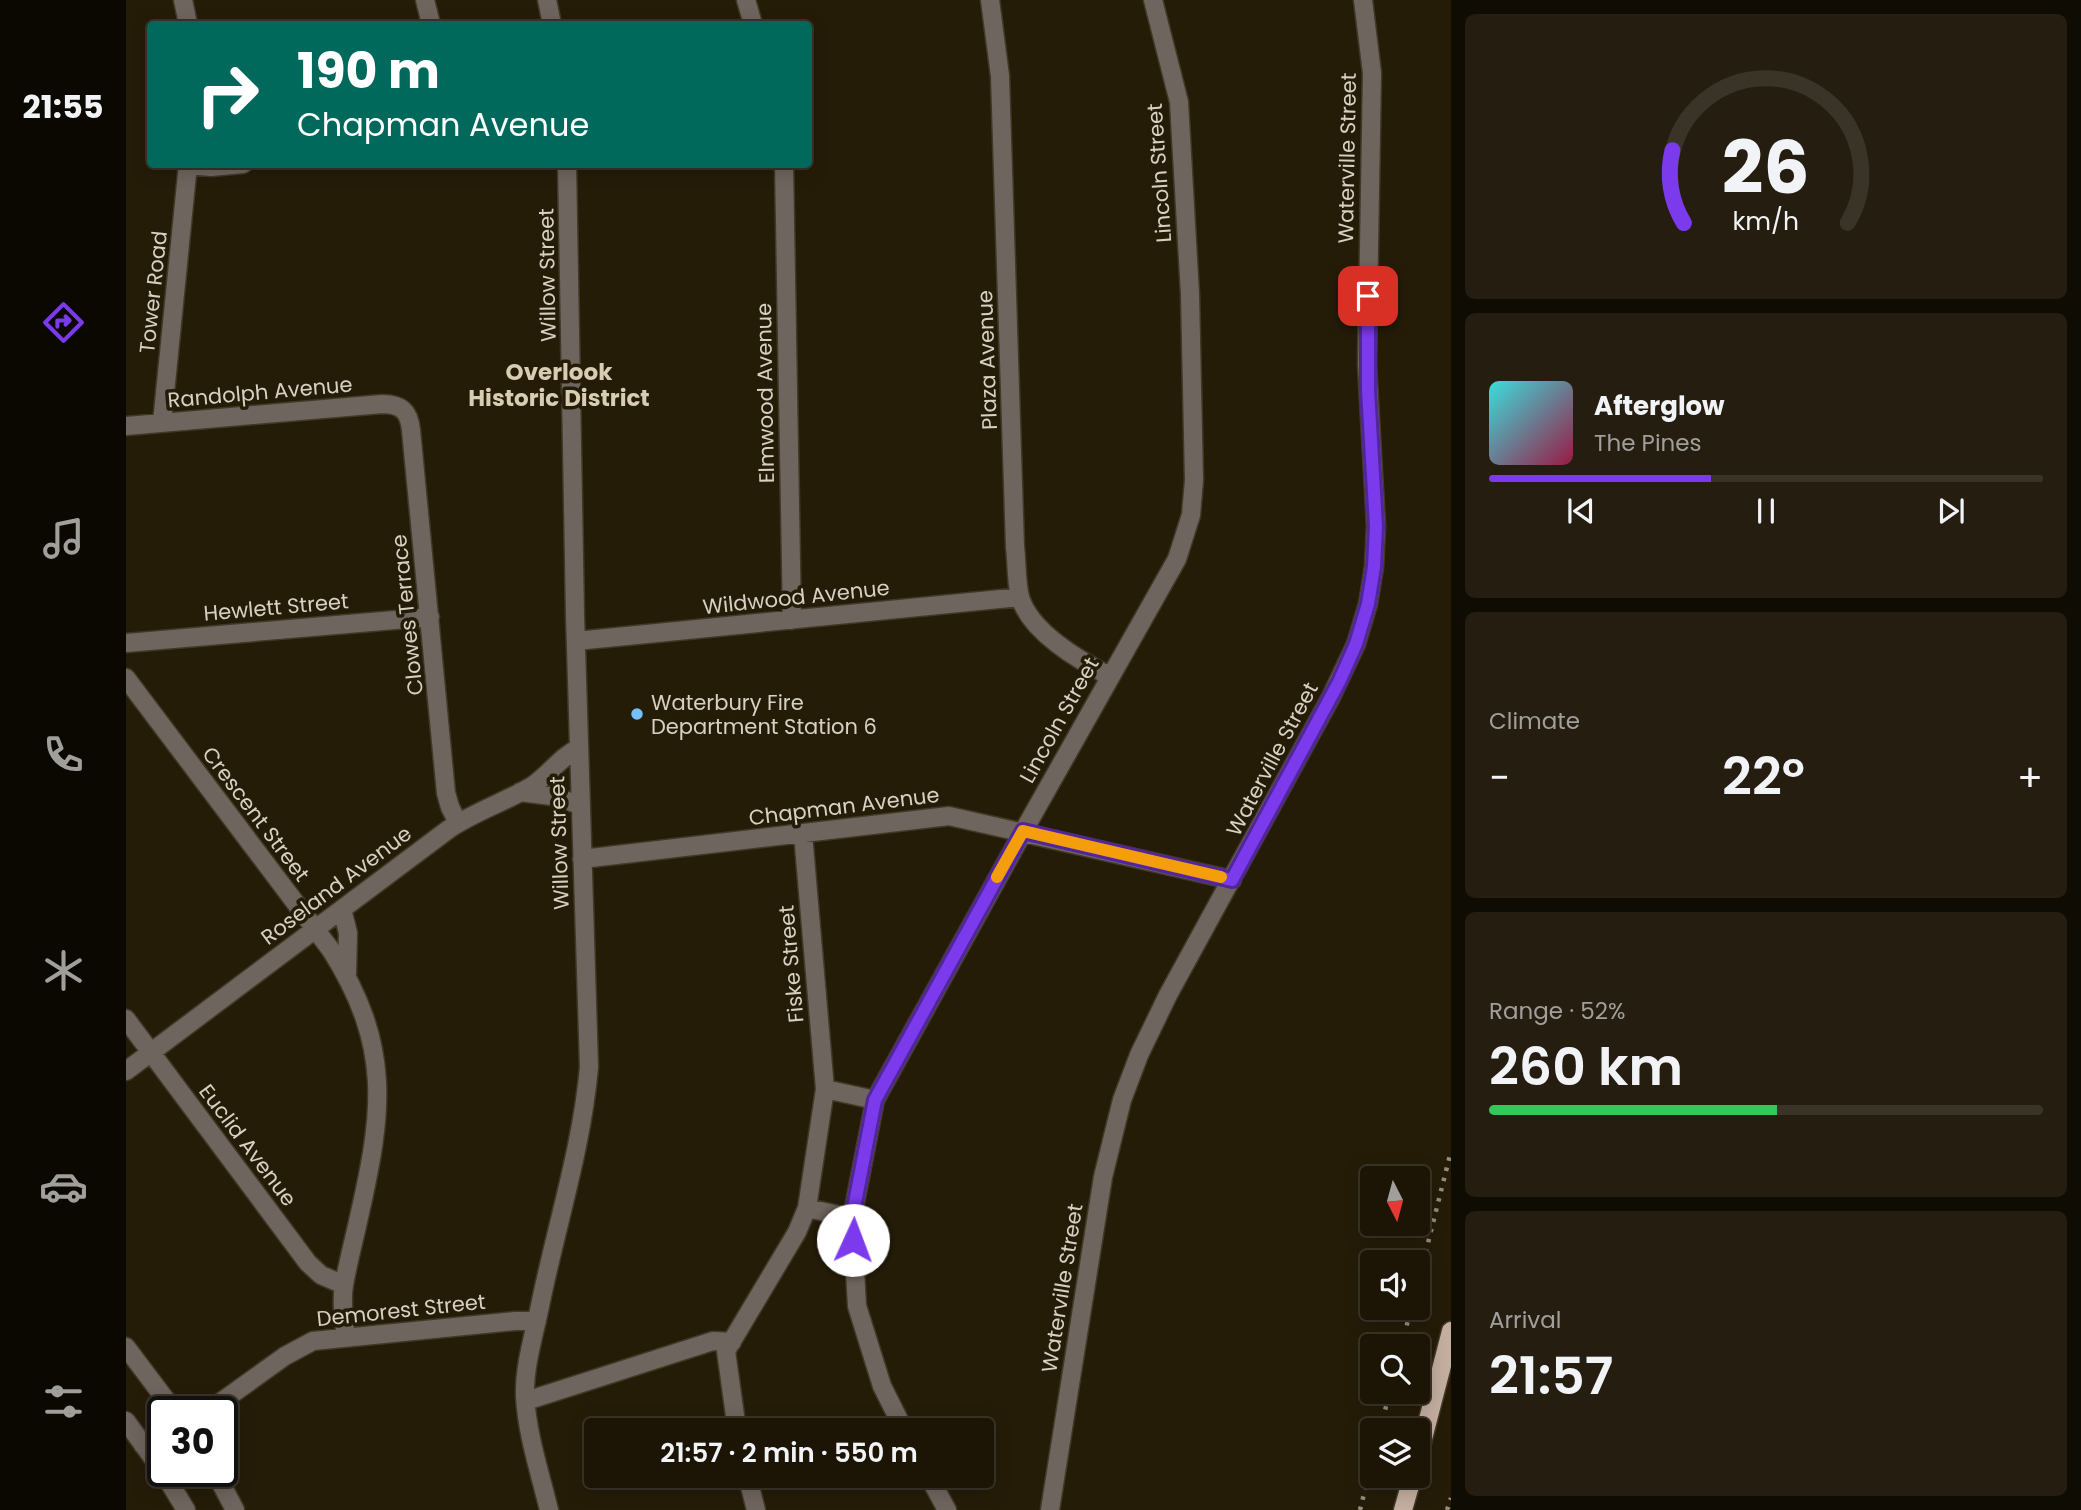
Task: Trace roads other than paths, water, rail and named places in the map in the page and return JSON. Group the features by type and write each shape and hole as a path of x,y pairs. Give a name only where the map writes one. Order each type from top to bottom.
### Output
{"main road":[{"path":"1428,1418 1451,1331"},
{"path":"1403,1510 1409,1488"}],"street":[{"path":"183,0 187,21"},
{"path":"425,0 430,21"},
{"path":"547,0 551,21"},
{"path":"746,0 752,21"},
{"name":"Plaza Avenue","path":"990,0 1000,76 1014,519 1020,597 1031,618 1047,635 1078,659 1109,676"},
{"name":"Lincoln Street","path":"898,1418 882,1386 857,1306 852,1218 875,1100 1109,676 1177,559 1191,516 1194,480 1190,294 1179,102 1153,0"},
{"name":"Waterville Street","path":"1050,1510 1103,1177 1116,1117 1129,1078 1152,1027 1313,733 1346,667 1362,625 1372,584 1376,526 1367,365 1372,73 1363,0"},
{"name":"Tower Road","path":"162,423 188,168"},
{"name":"Willow Street","path":"550,1510 529,1425 526,1381 586,1102 588,1033 576,641 567,168"},
{"name":"Elmwood Avenue","path":"784,168 792,620"},
{"name":"Randolph Avenue","path":"126,426 382,404 399,406"},
{"name":"Clowes Terrace","path":"399,406 406,412 411,430 446,793 458,823"},
{"name":"Wildwood Avenue","path":"576,641 1020,597"},
{"name":"Hewlett Street","path":"126,643 430,617"},
{"name":"Crescent Street","path":"126,678 331,950 365,1019 372,1042 379,1102 373,1152 344,1285 346,1338"},
{"name":"Roseland Avenue","path":"126,1071 458,823 541,780 567,755 579,748"},
{"path":"520,792 552,796 580,805"},
{"name":"Chapman Avenue","path":"582,859 950,816 1232,880"},
{"name":"Fiske Street","path":"735,1418 726,1351 797,1232 807,1208 825,1089 803,834"},
{"name":"Crescent Street","path":"342,909 348,933 347,978"},
{"name":"Euclid Avenue","path":"126,1019 309,1263 321,1275 344,1285"},
{"path":"825,1089 875,1100"},
{"path":"807,1208 852,1218"},
{"name":"Demorest Street","path":"230,1396 300,1347 319,1340 537,1321"},
{"path":"526,1401 713,1341 732,1342"},
{"path":"126,1347 163,1396"},
{"path":"126,1422 186,1510"},
{"path":"143,1445 147,1443"},
{"path":"223,1487 235,1510"},
{"path":"750,1488 756,1510"},
{"path":"935,1488 947,1510"}],"railway":[{"path":"1426,1250 1451,1151"},
{"path":"1405,1334 1408,1320"},
{"path":"1383,1418 1387,1404"},
{"path":"1360,1510 1366,1488"},
{"path":"1447,1510 1451,1498"}],"place":[{"name":"Waterbury Fire Department Station 6","path":"637,714"}],"district":[{"name":"Overlook Historic District","path":"559,385"}]}
